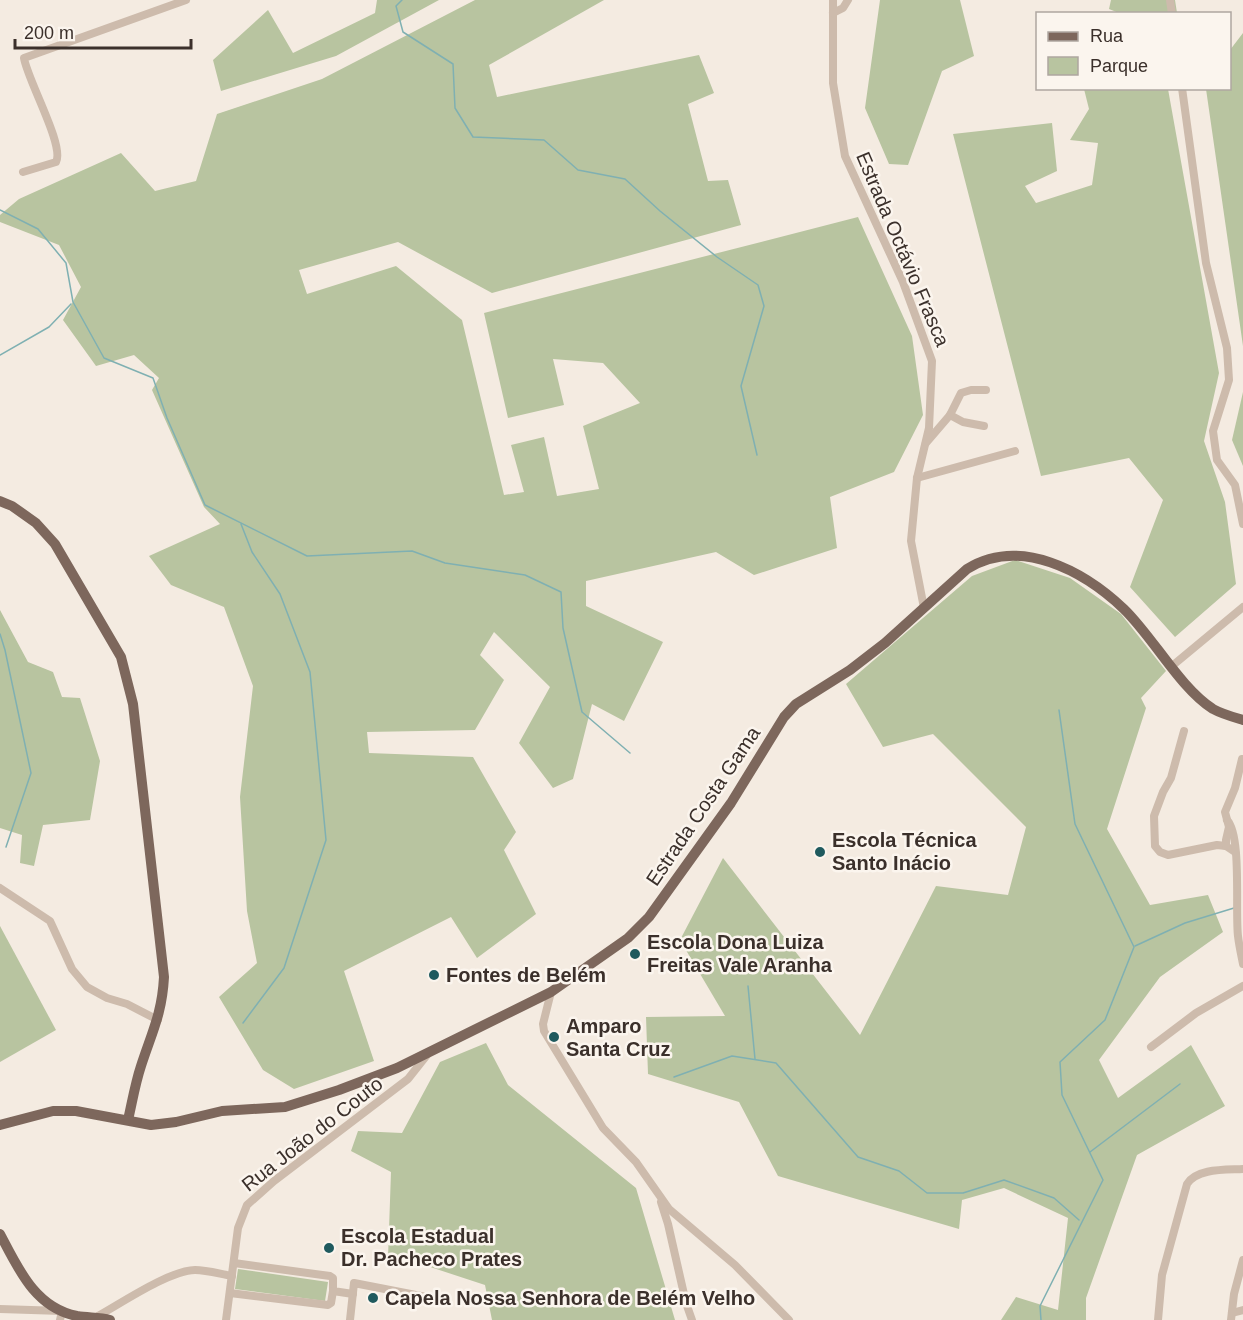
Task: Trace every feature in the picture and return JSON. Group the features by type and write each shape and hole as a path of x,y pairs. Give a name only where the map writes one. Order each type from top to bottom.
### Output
{"main road":[{"path":"0,501 12,506 36,523 55,544 121,657 133,704 164,977 163,1002 140,1068 128,1120"},
{"name":"Estrada Costa Gama","path":"0,1125 53,1111 76,1111 151,1125 176,1122 222,1111 285,1107 339,1090 427,1054 551,992 628,938 649,917 731,803 790,710 850,670 885,643 977,562 1021,555 1040,558 1098,587 1125,610 1192,690 1211,708 1243,720"},
{"path":"0,1234 19,1271 34,1291 61,1315 98,1316 110,1320"}],"street":[{"path":"23,172 56,162 58,155 24,58 186,0"},
{"name":"Estrada Octávio Frasca","path":"833,0 833,83 845,156 903,282 932,361 929,428 917,478 911,541 924,608"},
{"path":"833,13 843,8 848,0"},
{"path":"1182,90 1206,263 1227,348 1229,380 1213,431 1217,460 1234,483 1243,524"},
{"path":"925,444 950,415 961,393 986,390"},
{"path":"950,415 963,422 984,426"},
{"path":"917,478 1015,451"},
{"path":"920,582 935,598"},
{"path":"1172,666 1243,607"},
{"path":"1184,731 1171,778 1160,798 1154,816 1155,846 1160,852 1168,855 1213,846 1226,846 1235,852"},
{"path":"1226,846 1229,831 1225,812 1235,788 1242,759"},
{"path":"1227,820 1233,828 1238,935 1243,964"},
{"path":"0,888 50,921 72,969 87,987 158,1020"},
{"path":"1151,1047 1196,1013 1243,986"},
{"path":"551,992 543,1024 547,1039 603,1128 636,1162 676,1215 735,1265 789,1320"},
{"name":"Rua João do Couto","path":"226,1320 238,1228 247,1205 274,1181 408,1079 427,1054"},
{"path":"1158,1320 1162,1275 1187,1184 1190,1179 1201,1174 1243,1169"},
{"path":"659,1195 692,1320"},
{"path":"1231,1317 1234,1294 1243,1260"},
{"path":"230,1293 328,1305 331,1304 333,1291 333,1278 330,1276 234,1263"},
{"path":"98,1316 158,1282 189,1271 232,1276"},
{"path":"350,1320 353,1284 356,1282 426,1297"},
{"path":"333,1291 353,1294"},
{"path":"0,1309 61,1315"},
{"path":"1231,1317 1243,1310"}],"green space":[{"path":"377,0 439,0 336,56 221,91 213,60 268,10 293,53 375,13"},
{"path":"475,0 604,0 489,65 497,97 699,55 714,93 688,104 708,181 728,180 741,225 492,293 398,242 299,270 307,294 396,266 462,320 504,495 524,492 511,445 544,437 557,496 599,489 583,426 640,403 603,363 553,359 564,405 508,418 484,313 858,217 912,336 923,415 894,472 830,497 837,548 754,575 716,552 586,581 586,606 663,642 624,721 592,704 573,779 553,788 519,743 550,687 494,632 480,655 504,680 475,730 367,732 369,753 473,757 516,832 504,850 536,914 477,958 451,917 344,971 374,1061 294,1089 263,1070 219,997 257,963 247,911 240,797 253,686 224,607 171,585 149,556 220,524 204,507 152,390 159,378 134,355 96,366 63,320 81,287 59,245 0,222 0,215 19,199 121,153 155,191 196,181 217,114 322,79"},
{"path":"880,0 960,0 974,56 942,71 908,165 889,164 865,108"},
{"path":"1111,0 1175,0 1177,12 1116,12 1109,9"},
{"path":"1243,33 1243,346 1206,90 1231,90 1231,49"},
{"path":"1084,90 1168,90 1219,373 1204,441 1225,502 1236,584 1175,637 1130,587 1163,500 1129,458 1041,476 953,134 1052,123 1057,171 1025,186 1036,203 1092,185 1098,143 1070,140 1089,109"},
{"path":"1243,392 1243,466 1232,440"},
{"path":"1015,560 1070,578 1121,614 1166,671 1141,698 1146,708 1107,829 1150,905 1208,895 1223,932 1160,977 1099,1060 1118,1098 1191,1045 1225,1106 1137,1155 1086,1298 1086,1320 1001,1320 1016,1297 1058,1310 1068,1218 1004,1188 962,1200 959,1229 778,1176 739,1102 648,1074 646,1017 725,1016 680,940 723,858 860,1035 936,886 1008,895 1026,827 933,734 883,747 846,684 972,576"},
{"path":"0,610 28,662 53,672 62,697 80,698 100,761 90,820 43,825 34,866 20,863 22,835 0,828"},
{"path":"0,926 56,1030 0,1062"},
{"path":"486,1043 508,1085 636,1188 675,1320 492,1320 485,1285 418,1263 388,1258 391,1172 351,1151 358,1131 402,1133 440,1062"},
{"path":"238,1269 328,1282 325,1301 235,1289"}],"waterway":[{"path":"402,0 396,6 403,32 453,64 455,108 473,137 544,140 578,170 625,179 717,257 758,285 764,306 741,386 757,455"},
{"path":"0,210 38,229 66,263 73,302 104,358 153,378 167,418 205,505 307,556 412,551 445,563 525,575 561,592 563,628 582,712 630,753"},
{"path":"0,355 49,327 71,304"},
{"path":"241,524 252,552 280,594 310,672 326,840 284,968 243,1023"},
{"path":"0,634 31,773 6,847"},
{"path":"1041,1320 1040,1306 1103,1180 1062,1095 1060,1062 1105,1020 1134,947 1075,824 1059,710"},
{"path":"1135,946 1185,923 1234,908"},
{"path":"748,986 755,1059"},
{"path":"674,1077 732,1056 776,1063 858,1157 899,1171 927,1193 963,1193 1004,1180 1054,1198 1079,1220"},
{"path":"1090,1152 1180,1084"}],"place":[{"name":"Escola Técnica Santo Inácio","path":"820,852"},
{"name":"Escola Dona Luiza Freitas Vale Aranha","path":"635,954"},
{"name":"Fontes de Belém","path":"434,975"},
{"name":"Amparo Santa Cruz","path":"554,1037"},
{"name":"Escola Estadual Dr. Pacheco Prates","path":"329,1248"},
{"name":"Capela Nossa Senhora de Belém Velho","path":"373,1298"}]}
